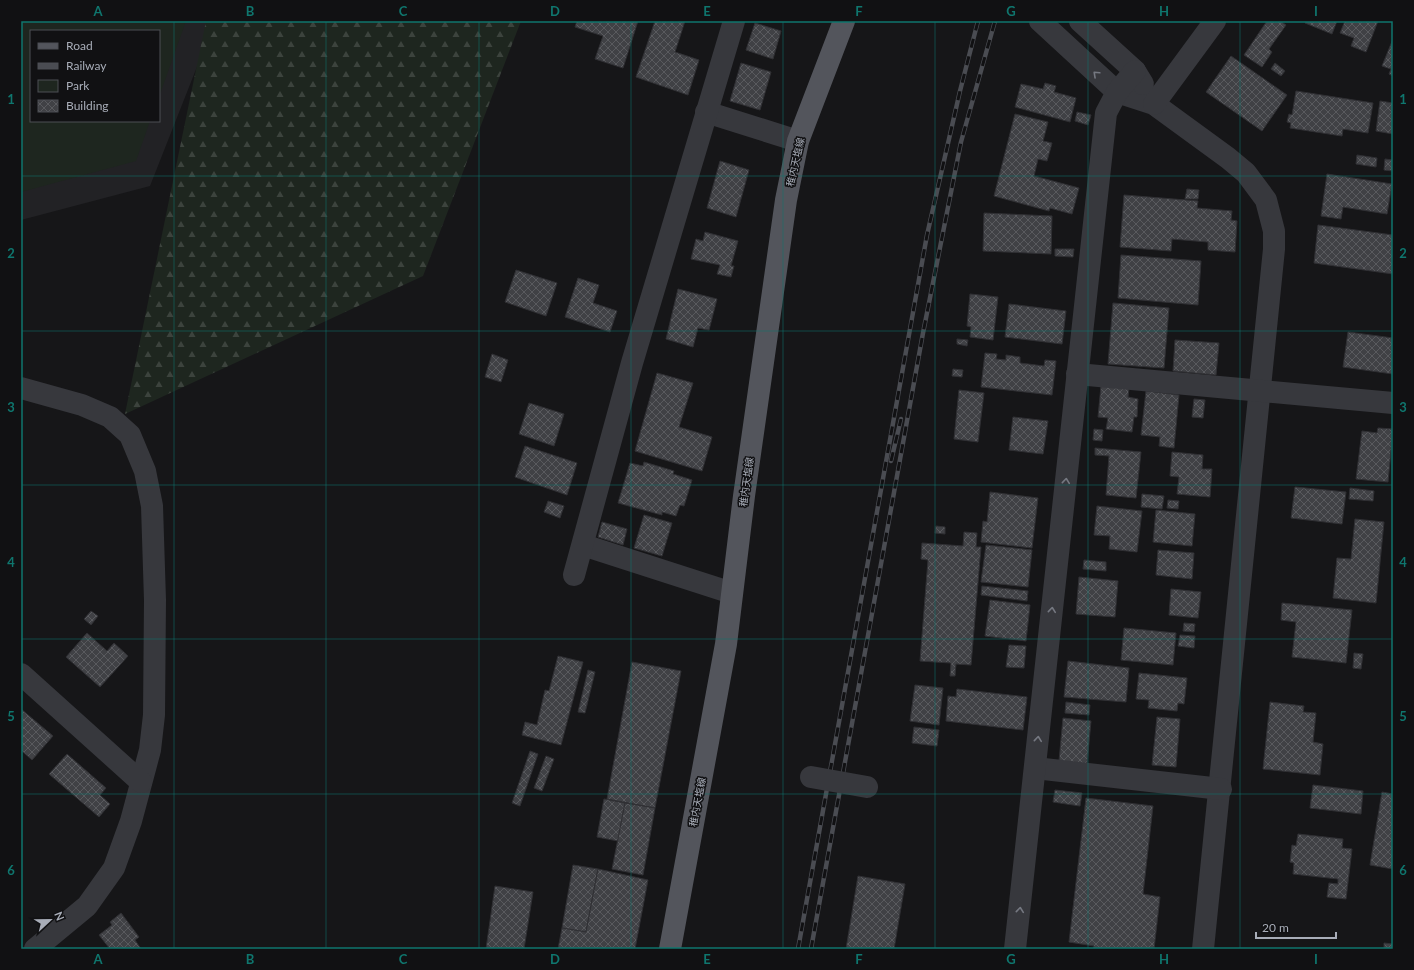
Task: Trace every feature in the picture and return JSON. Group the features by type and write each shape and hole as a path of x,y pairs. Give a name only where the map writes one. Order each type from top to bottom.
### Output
{"main road":[{"name":"稚内天塩線","path":"670,949 726,644 744,496 786,200 798,141 844,21"}],"street":[{"path":"574,575 632,363 734,21"},
{"path":"1040,21 1117,92 1154,104 1228,158 1246,173 1266,200 1274,231 1274,250 1221,789 1203,949"},
{"path":"1080,21 1135,71 1154,104"},
{"path":"1154,104 1215,21"},
{"path":"1015,949 1106,113 1117,92 1135,71"},
{"path":"706,112 798,141"},
{"path":"1077,374 1393,403"},
{"path":"21,388 82,405 110,417 130,436 145,472 152,514 155,600 154,715 150,750 131,821 114,868 87,906 35,949"},
{"path":"583,545 732,593"},
{"path":"21,674 141,782"},
{"path":"1035,768 1221,789"},
{"path":"811,777 867,787"}],"shaded area":[{"path":"21,21 215,21 150,186 21,220"}],"green space":[{"path":"21,21 186,21 160,94 160,30 30,30 30,122 150,122 136,161 21,192"},
{"path":"206,21 521,21 423,276 125,414"}],"building":[{"path":"577,21 638,21 623,68 595,59 603,36 575,27"},
{"path":"655,21 685,21 675,52 699,60 688,95 636,77"},
{"path":"1267,21 1280,21 1286,25 1269,49 1272,52 1262,67 1244,55"},
{"path":"1306,21 1337,21 1332,34 1305,23"},
{"path":"1345,21 1378,21 1366,52 1351,46 1354,38 1340,33"},
{"path":"755,23 781,31 773,59 746,50"},
{"path":"1393,39 1393,76 1389,74 1391,69 1382,66"},
{"path":"1231,56 1287,95 1262,131 1206,92"},
{"path":"741,63 771,72 760,110 730,101"},
{"path":"1275,63 1285,71 1281,76 1271,69"},
{"path":"1045,83 1056,86 1054,92 1076,98 1070,122 1015,107 1021,84 1043,89"},
{"path":"1296,91 1373,103 1368,133 1343,129 1342,136 1290,128 1291,123 1287,122 1289,114 1292,115"},
{"path":"1380,101 1393,103 1393,134 1376,131"},
{"path":"1077,112 1091,115 1088,125 1075,121"},
{"path":"1015,114 1048,122 1043,141 1052,143 1047,161 1038,159 1034,176 1079,188 1072,214 1050,208 1049,211 994,196"},
{"path":"1357,155 1377,158 1376,167 1356,164"},
{"path":"1385,159 1393,160 1393,171 1384,170"},
{"path":"720,161 749,170 736,217 707,208"},
{"path":"1327,174 1392,184 1387,214 1343,207 1341,219 1321,216"},
{"path":"1187,189 1199,190 1198,199 1185,199"},
{"path":"1124,195 1198,201 1197,208 1232,211 1231,220 1237,221 1235,252 1208,250 1208,242 1172,239 1171,251 1120,247"},
{"path":"984,213 1052,216 1051,254 983,251"},
{"path":"1318,225 1393,235 1393,274 1314,263"},
{"path":"705,232 738,241 731,266 734,266 731,277 717,274 720,265 691,259 696,239 703,241"},
{"path":"1055,249 1074,249 1073,257 1055,256"},
{"path":"1121,255 1201,261 1198,305 1118,298"},
{"path":"516,270 557,283 546,316 505,302"},
{"path":"578,278 599,285 593,303 617,311 610,332 565,317"},
{"path":"678,289 717,299 709,330 698,328 693,347 666,339"},
{"path":"970,294 998,297 993,340 970,337 971,327 967,326"},
{"path":"1113,303 1169,308 1164,368 1108,364"},
{"path":"1009,304 1066,311 1062,344 1005,337"},
{"path":"1348,332 1393,338 1393,374 1343,367"},
{"path":"957,339 968,340 967,346 957,344"},
{"path":"1175,340 1219,343 1216,375 1173,371"},
{"path":"985,353 997,354 996,359 1006,360 1006,355 1020,357 1020,363 1044,366 1045,360 1056,361 1052,395 981,387"},
{"path":"492,354 508,360 501,382 485,377"},
{"path":"953,369 963,370 962,377 952,376"},
{"path":"657,373 693,383 679,427 712,437 702,471 635,451"},
{"path":"1101,386 1129,388 1128,397 1138,399 1137,417 1134,417 1132,432 1106,429 1108,418 1098,417"},
{"path":"959,390 984,393 978,442 954,439"},
{"path":"1146,391 1179,395 1174,448 1159,446 1160,437 1141,435"},
{"path":"1194,399 1205,400 1203,418 1192,417"},
{"path":"529,403 564,414 554,446 519,434"},
{"path":"1013,417 1048,421 1043,454 1009,450"},
{"path":"1378,428 1393,429 1388,482 1356,479 1362,431 1377,433"},
{"path":"1094,429 1103,430 1102,441 1093,440"},
{"path":"525,446 577,463 567,495 515,477"},
{"path":"1095,448 1141,452 1136,498 1106,495 1109,456 1095,455"},
{"path":"1172,452 1203,455 1202,469 1212,469 1210,497 1177,494 1179,477 1170,476"},
{"path":"644,462 674,471 673,474 692,480 684,506 680,505 676,516 662,512 662,515 618,503 630,463 643,466"},
{"path":"1295,487 1346,492 1342,524 1291,518"},
{"path":"1350,488 1374,491 1373,501 1349,499"},
{"path":"990,492 1038,498 1032,548 981,542 983,521 987,522"},
{"path":"1142,494 1164,496 1162,509 1141,507"},
{"path":"1168,500 1179,501 1178,509 1167,508"},
{"path":"548,501 564,506 560,518 544,512"},
{"path":"1097,506 1142,511 1137,552 1109,549 1110,536 1094,535"},
{"path":"1156,510 1195,514 1192,546 1153,542"},
{"path":"644,515 672,523 662,556 634,548"},
{"path":"1355,519 1384,522 1376,603 1333,598 1337,558 1351,559"},
{"path":"602,522 627,529 623,545 598,537"},
{"path":"936,526 945,527 945,534 935,533"},
{"path":"964,532 977,533 976,547 981,547 971,665 956,664 955,676 950,676 951,663 920,661 928,560 921,559 922,543 963,546"},
{"path":"986,545 1032,550 1028,587 981,582"},
{"path":"1158,550 1194,553 1192,579 1156,575"},
{"path":"1084,560 1106,562 1106,571 1083,569"},
{"path":"1079,577 1118,581 1115,617 1076,614"},
{"path":"982,586 1028,591 1027,601 981,595"},
{"path":"1171,589 1201,592 1198,618 1169,615"},
{"path":"990,600 1030,605 1026,641 985,636"},
{"path":"1282,603 1352,610 1346,663 1292,657 1296,622 1281,620"},
{"path":"91,611 98,616 91,625 84,619"},
{"path":"1184,623 1195,624 1194,632 1183,631"},
{"path":"1124,628 1176,633 1173,665 1121,660"},
{"path":"87,633 107,651 114,643 128,656 100,687 66,657"},
{"path":"1180,635 1195,636 1194,648 1178,646"},
{"path":"1009,645 1026,646 1024,668 1006,667"},
{"path":"1354,653 1363,654 1361,669 1353,668"},
{"path":"558,656 583,662 561,745 522,735 525,722 537,725 545,690 549,691"},
{"path":"1068,661 1129,668 1126,702 1064,697"},
{"path":"632,662 681,671 655,808 607,799"},
{"path":"588,670 595,672 585,713 578,712"},
{"path":"1139,673 1187,678 1184,704 1178,703 1177,711 1148,708 1149,700 1136,699"},
{"path":"915,685 943,688 939,725 910,721"},
{"path":"957,689 1027,697 1023,730 946,721 948,696 956,697"},
{"path":"1066,702 1090,705 1089,715 1065,713"},
{"path":"1270,702 1304,706 1303,712 1316,713 1313,742 1323,744 1320,775 1263,769"},
{"path":"21,709 53,736 32,760 21,750"},
{"path":"1157,717 1180,719 1176,767 1152,765"},
{"path":"1063,718 1091,721 1087,764 1059,761"},
{"path":"914,727 939,730 937,746 912,743"},
{"path":"530,751 538,754 520,806 512,803"},
{"path":"67,754 106,788 100,795 110,804 99,817 49,774"},
{"path":"546,756 554,759 542,791 534,788"},
{"path":"1313,785 1363,791 1361,814 1310,808"},
{"path":"1055,790 1082,793 1080,806 1053,802"},
{"path":"1382,792 1393,794 1393,869 1370,865"},
{"path":"1086,798 1153,806 1143,894 1160,897 1154,949 1093,949 1094,946 1069,942"},
{"path":"604,799 625,803 618,841 597,837"},
{"path":"625,803 655,808 643,875 612,869"},
{"path":"1298,834 1343,839 1342,848 1352,849 1346,899 1327,897 1329,883 1338,884 1338,879 1293,874 1294,863 1290,862 1292,845 1296,846"},
{"path":"573,865 598,869 586,932 562,928"},
{"path":"598,869 648,880 635,949 558,949 562,928 586,932"},
{"path":"858,876 905,884 894,949 846,949"},
{"path":"495,886 533,892 524,949 486,949"},
{"path":"121,913 139,937 135,940 141,949 110,949 99,935 112,925 110,922"},
{"path":"1384,943 1393,944 1393,949 1384,949"}],"railway":[{"path":"798,949 927,235 960,91 978,21"},
{"path":"811,949 923,333 961,142 995,21"},
{"path":"891,461 901,419"}]}
